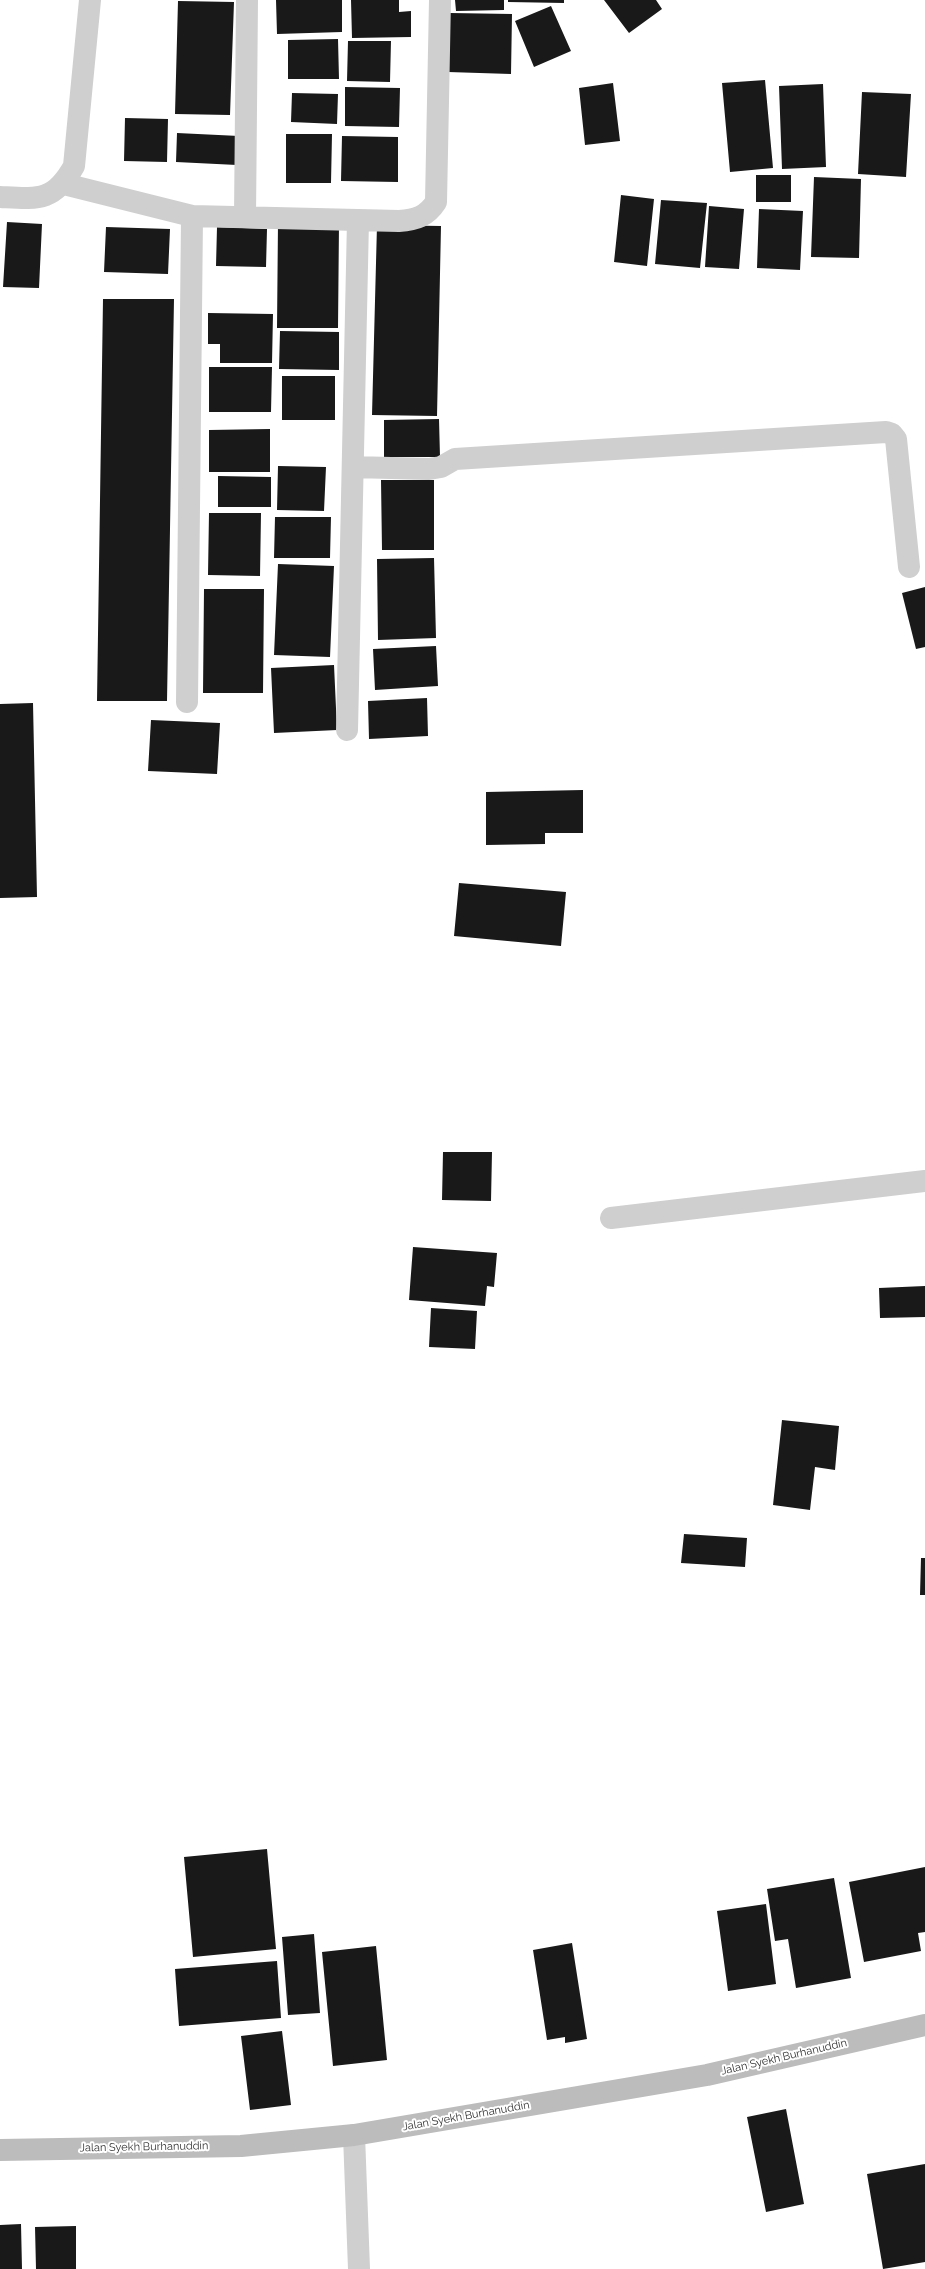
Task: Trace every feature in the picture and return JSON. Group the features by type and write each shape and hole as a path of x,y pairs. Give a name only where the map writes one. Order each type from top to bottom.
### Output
{"main road":[{"name":"Jalan Syekh Burhanuddin","path":"0,2150 241,2146 354,2135 707,2074 925,2025"}],"street":[{"path":"0,197 34,198 50,194 64,184 74,166 90,0"},
{"path":"245,217 247,0"},
{"path":"64,184 192,216 415,220 430,212 436,202 440,0"},
{"path":"187,702 192,216"},
{"path":"348,730 358,220"},
{"path":"353,467 429,469 441,467 455,459 886,432 892,434 896,439 909,567"},
{"path":"611,1218 925,1181"},
{"path":"354,2135 359,2269"}],"building":[{"path":"276,0 342,0 342,32 277,34"},
{"path":"351,0 399,0 399,12 411,11 411,37 352,38"},
{"path":"455,0 504,0 504,10 456,11"},
{"path":"508,0 564,0 564,3 508,2"},
{"path":"604,0 656,0 662,9 629,33"},
{"path":"178,1 234,2 230,115 175,114"},
{"path":"551,6 571,51 534,67 515,21"},
{"path":"450,13 512,14 511,74 448,72"},
{"path":"338,39 339,79 288,79 288,40"},
{"path":"348,41 391,41 390,82 347,81"},
{"path":"765,80 773,168 730,172 722,83"},
{"path":"613,83 620,141 585,145 579,88"},
{"path":"823,84 826,167 782,169 779,86"},
{"path":"345,87 400,88 399,127 345,126"},
{"path":"862,92 911,94 906,177 858,174"},
{"path":"292,93 338,94 337,124 291,122"},
{"path":"125,118 168,119 167,162 124,161"},
{"path":"177,133 239,136 237,165 176,162"},
{"path":"286,134 332,134 331,183 286,183"},
{"path":"342,136 398,137 398,182 341,181"},
{"path":"756,175 791,175 791,202 756,202"},
{"path":"814,177 861,179 859,258 811,257"},
{"path":"621,195 654,199 647,266 614,262"},
{"path":"661,200 707,203 700,268 655,264"},
{"path":"709,206 744,209 739,269 705,267"},
{"path":"759,209 803,211 800,270 757,268"},
{"path":"7,222 42,224 39,288 3,287"},
{"path":"278,222 339,223 338,328 277,328"},
{"path":"377,225 441,226 437,416 372,415"},
{"path":"106,227 170,229 168,274 104,272"},
{"path":"217,227 267,229 266,267 216,266"},
{"path":"103,299 174,299 167,701 97,701"},
{"path":"208,313 273,314 272,363 220,363 220,344 208,344"},
{"path":"280,331 339,332 339,370 279,369"},
{"path":"209,367 272,367 271,412 209,412"},
{"path":"282,376 335,376 335,420 282,420"},
{"path":"439,419 440,457 384,457 384,420"},
{"path":"270,429 270,472 209,472 209,430"},
{"path":"278,466 326,467 324,511 277,510"},
{"path":"218,476 271,477 271,507 218,507"},
{"path":"381,480 434,480 434,550 382,550"},
{"path":"209,513 261,513 260,576 208,575"},
{"path":"275,517 331,517 330,558 274,558"},
{"path":"434,558 436,638 378,640 377,559"},
{"path":"278,564 334,566 330,657 274,655"},
{"path":"925,587 925,647 916,649 902,593"},
{"path":"204,589 264,589 263,693 203,693"},
{"path":"436,646 438,686 375,690 373,649"},
{"path":"334,665 337,730 274,733 271,668"},
{"path":"427,698 428,736 369,739 368,701"},
{"path":"33,703 37,897 0,898 0,704"},
{"path":"151,720 220,723 217,774 148,771"},
{"path":"583,790 583,833 545,833 545,844 486,845 486,792"},
{"path":"459,883 566,892 561,946 454,936"},
{"path":"443,1152 492,1152 491,1201 442,1200"},
{"path":"413,1247 497,1253 494,1287 487,1286 485,1306 409,1300"},
{"path":"925,1286 925,1317 880,1318 879,1288"},
{"path":"431,1308 477,1311 475,1349 429,1347"},
{"path":"782,1420 839,1426 835,1470 815,1467 810,1510 773,1505"},
{"path":"684,1534 747,1538 745,1567 681,1563"},
{"path":"921,1558 925,1558 925,1595 920,1595"},
{"path":"267,1849 276,1949 193,1957 184,1857"},
{"path":"925,1867 925,1932 918,1933 921,1951 864,1962 849,1882"},
{"path":"834,1878 851,1978 796,1988 788,1939 775,1941 767,1889"},
{"path":"766,1904 776,1984 728,1991 717,1911"},
{"path":"314,1934 320,2013 288,2015 282,1937"},
{"path":"572,1943 587,2039 565,2043 565,2037 547,2040 533,1950"},
{"path":"376,1946 387,2060 333,2066 322,1952"},
{"path":"277,1961 281,2018 179,2026 175,1969"},
{"path":"282,2031 291,2105 250,2110 241,2036"},
{"path":"786,2109 804,2204 766,2212 747,2117"},
{"path":"925,2164 925,2262 883,2269 867,2174"},
{"path":"21,2224 22,2269 0,2269 0,2225"},
{"path":"76,2226 76,2269 36,2269 35,2227"}]}
